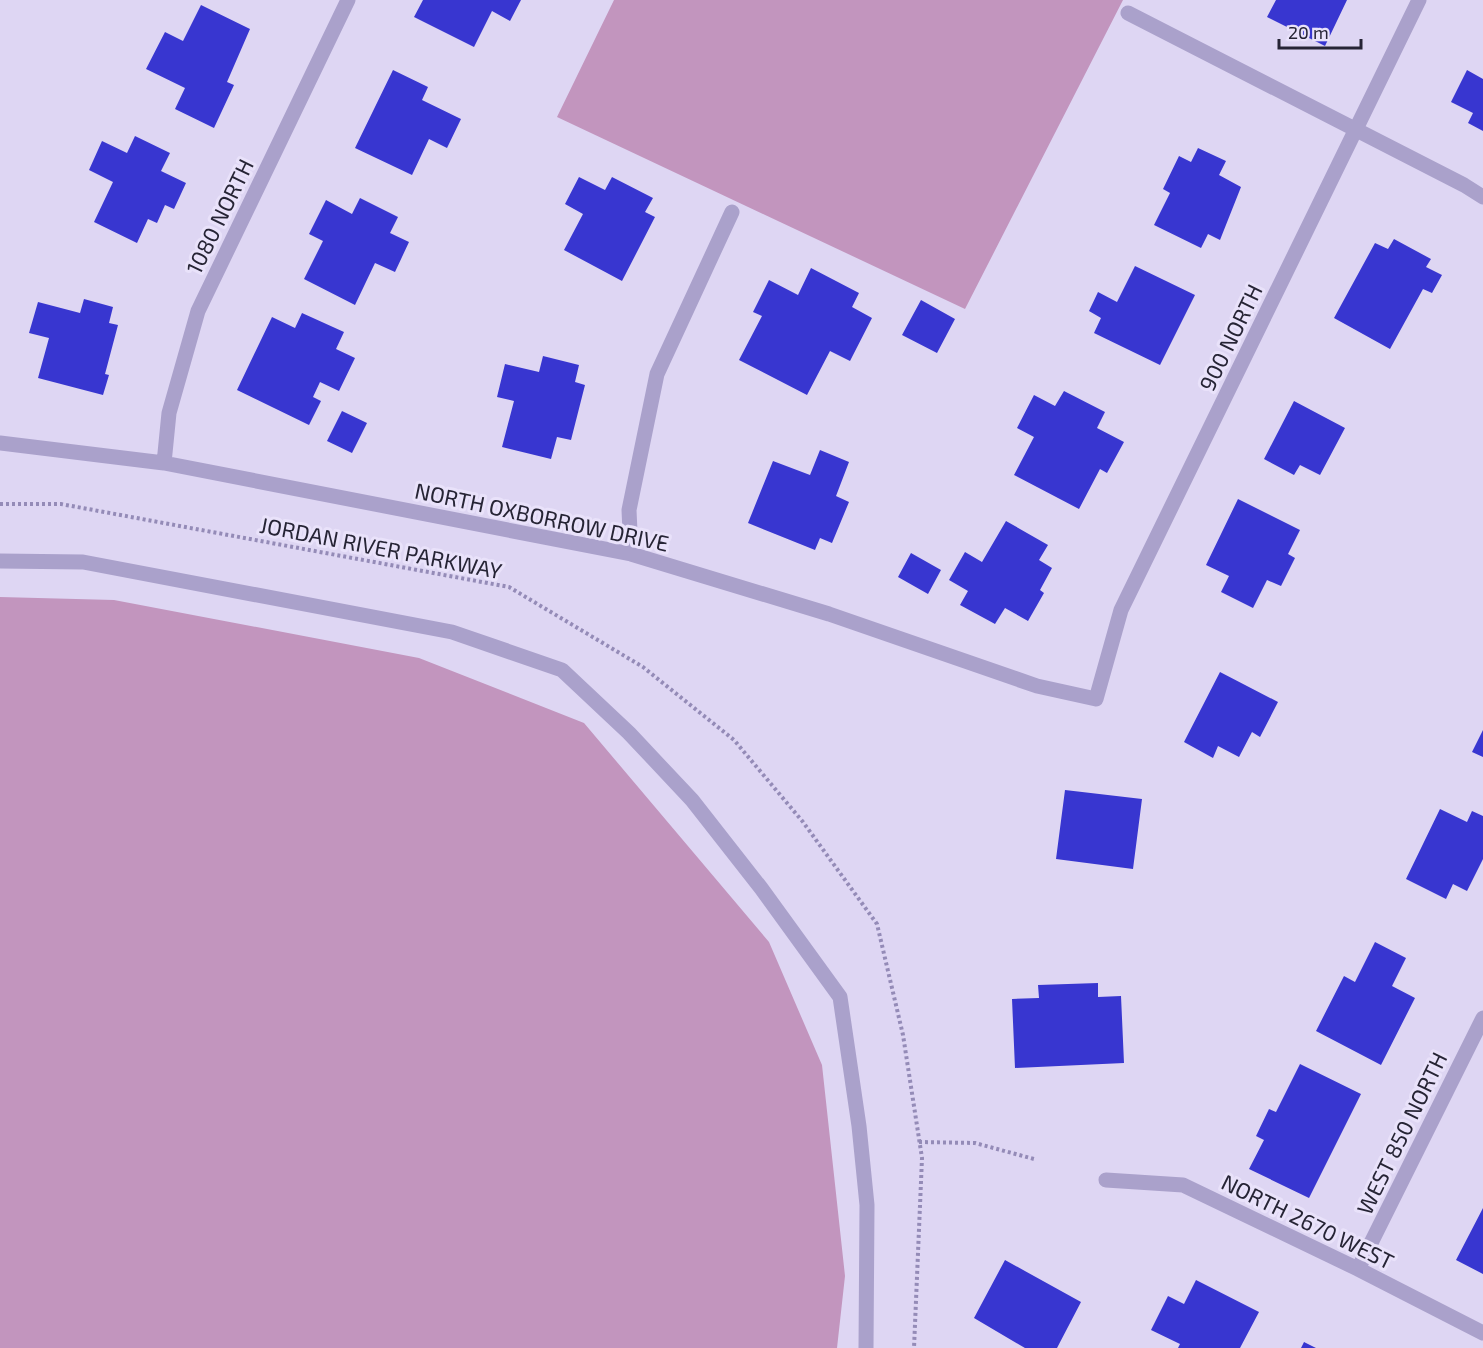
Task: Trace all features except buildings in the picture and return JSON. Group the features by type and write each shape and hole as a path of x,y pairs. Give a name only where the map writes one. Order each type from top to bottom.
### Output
{"street":[{"name":"1080 NORTH","path":"164,463 169,413 198,311 348,0"},
{"name":"900 NORTH","path":"1096,699 1121,610 1419,0"},
{"path":"1128,13 1357,129 1483,197"},
{"path":"631,554 629,510 657,374 732,213"},
{"name":"NORTH OXBORROW DRIVE","path":"0,443 164,463 631,554 829,614 1037,686 1096,699"},
{"path":"0,561 83,562 452,632 562,670 629,733 692,800 761,888 840,997 859,1126 867,1205 866,1348"},
{"name":"WEST 850 NORTH","path":"1358,1269 1483,1018"},
{"name":"NORTH 2670 WEST","path":"1106,1180 1183,1185 1358,1269 1483,1333"}],"path":[{"name":"JORDAN RIVER PARKWAY","path":"0,504 61,504 509,587 643,667 734,740 804,822 877,924 903,1035 922,1158 914,1348"},
{"path":"919,1142 975,1143 1034,1159"}],"shaded area":[{"path":"614,0 1123,0 965,309 557,117"},
{"path":"0,597 114,600 419,658 584,723 769,942 822,1065 845,1276 837,1348 0,1348"}]}
